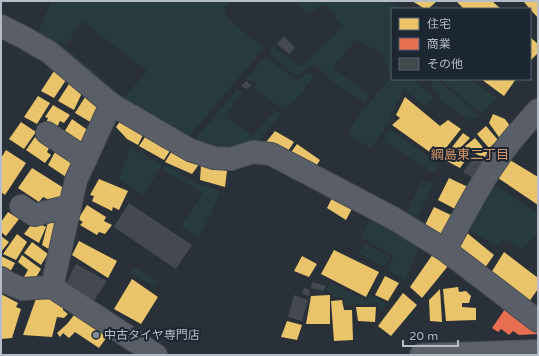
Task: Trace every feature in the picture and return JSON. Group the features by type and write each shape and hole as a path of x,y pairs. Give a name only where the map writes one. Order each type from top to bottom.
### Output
{"main road":[{"path":"421,355 538,351"}],"street":[{"path":"1,26 49,52 111,104 190,150 214,158 231,159 253,152 271,154 393,218 446,250 538,321"},
{"path":"52,287 76,180 111,104"},
{"path":"446,250 473,198 496,161 517,133 538,110"},
{"path":"47,133 86,159"},
{"path":"21,206 34,216 70,206"},
{"path":"1,278 22,289 52,287 156,355"}],"green space":[{"path":"51,1 232,1 224,8 229,20 264,48 185,141 122,100 147,71 82,21 67,44 43,39 37,34"},
{"path":"295,1 390,1 400,8 391,8 391,77 381,53 356,40 332,68 370,95 365,103 336,85 315,64 296,76 269,53 273,46 300,67 343,27 325,4 307,15"},
{"path":"48,45 65,46 120,95 118,97"},
{"path":"265,56 297,80 309,72 314,76 297,99 283,109 254,89 257,83 246,79"},
{"path":"391,77 391,80 414,80 433,97 427,107 404,90 395,105 390,120 371,149 348,134 359,115"},
{"path":"434,80 438,80 480,116 468,120 440,100 438,94 430,87"},
{"path":"441,80 471,80 497,98 482,114"},
{"path":"237,89 242,93 225,116 252,136 275,110 281,114 256,146 230,154 193,142"},
{"path":"390,129 439,164 434,174 383,141"},
{"path":"131,147 162,165 143,196 119,179"},
{"path":"166,166 198,184 221,191 199,238 181,226 203,193 163,171"},
{"path":"422,180 433,184 416,220 406,214"},
{"path":"490,181 538,214 538,232 523,249 502,240 497,246 464,226"},
{"path":"377,219 420,244 405,281 387,270 394,256 361,237 368,222"},
{"path":"365,244 390,257 384,267 359,253"},
{"path":"135,266 158,282 154,287 130,273"},
{"path":"330,283 366,301 370,294 386,304 383,310 378,310 378,303 356,304 346,307 344,298 334,297 333,293 326,290"}],"building: 住宅":[{"path":"412,1 437,1 429,8 423,8"},
{"path":"456,1 492,1 500,8 463,8"},
{"path":"523,1 538,1 538,18 531,8 529,8"},
{"path":"531,38 538,44 538,53 531,60"},
{"path":"54,71 66,80 54,98 41,91"},
{"path":"482,80 515,80 504,96"},
{"path":"69,84 82,93 74,110 58,101"},
{"path":"38,96 50,103 37,124 24,117"},
{"path":"85,97 102,108 92,123 75,113"},
{"path":"405,97 440,126 448,120 461,129 438,158 392,125 400,118 396,115"},
{"path":"53,105 70,115 64,123 60,121 56,129 46,123 48,118 45,117"},
{"path":"493,114 505,119 513,130 489,161 464,147 475,138 486,151 501,140 489,123"},
{"path":"123,117 145,131 138,145 127,139 116,127"},
{"path":"72,119 89,131 81,144 63,134"},
{"path":"21,122 36,132 24,149 9,139"},
{"path":"486,126 498,140 489,148 477,134"},
{"path":"275,131 294,142 286,154 263,146"},
{"path":"463,133 470,138 460,148 470,154 460,168 443,159"},
{"path":"147,134 171,149 164,160 139,146"},
{"path":"35,137 49,148 47,152 51,155 45,163 26,150"},
{"path":"297,144 320,160 315,168 289,155"},
{"path":"173,149 200,163 192,174 165,162"},
{"path":"6,150 26,163 5,195 1,192 1,158"},
{"path":"55,152 74,165 69,179 48,165"},
{"path":"510,160 538,177 538,205 498,178"},
{"path":"201,165 227,171 225,187 200,180"},
{"path":"32,168 67,190 58,204 43,197 39,202 18,188"},
{"path":"449,178 468,187 455,209 438,200"},
{"path":"99,179 128,191 119,210 113,207 112,211 92,201 94,196 90,195"},
{"path":"334,194 354,205 346,220 327,208"},
{"path":"87,205 106,217 104,221 112,225 105,234 99,232 97,235 80,225 83,222 78,219"},
{"path":"434,207 453,216 442,237 424,227"},
{"path":"8,212 19,219 6,236 1,232 1,222"},
{"path":"34,221 46,227 39,243 24,234"},
{"path":"48,222 58,224 52,251 42,245"},
{"path":"467,233 494,255 482,272 453,250"},
{"path":"17,234 27,242 16,260 3,254"},
{"path":"1,236 9,242 1,252"},
{"path":"79,241 117,261 108,278 72,255"},
{"path":"32,242 48,254 41,265 24,253"},
{"path":"334,250 379,272 366,297 321,274"},
{"path":"504,252 538,278 538,289 528,303 489,276"},
{"path":"433,254 448,266 422,298 410,287"},
{"path":"22,255 41,269 33,282 24,277 28,270 18,262"},
{"path":"1,256 15,263 9,274 1,270"},
{"path":"302,256 317,264 309,277 294,271"},
{"path":"385,276 399,283 388,301 375,295"},
{"path":"132,279 158,297 141,324 114,309"},
{"path":"458,287 459,292 466,291 471,296 469,303 462,303 462,307 476,308 476,320 446,321 443,289"},
{"path":"440,289 442,322 430,321 429,300"},
{"path":"38,293 63,301 63,310 68,314 64,318 57,317 52,337 23,335"},
{"path":"403,293 417,305 391,336 378,326"},
{"path":"1,294 18,303 16,307 21,309 12,338 1,339"},
{"path":"330,295 330,324 306,324 311,296"},
{"path":"342,300 344,310 352,310 353,340 334,341 331,301"},
{"path":"356,307 376,307 375,322 358,321"},
{"path":"78,310 109,334 99,348 75,332 69,338 63,333 60,337 57,333 67,324"},
{"path":"287,321 302,325 297,340 281,337"}],"building: 商業":[{"path":"507,306 538,330 538,334 519,335 513,331 509,335 501,329 498,332 492,328"}],"building: その他":[{"path":"284,36 295,48 289,54 277,44"},
{"path":"246,81 251,85 247,89 241,86"},
{"path":"475,156 486,162 475,179 463,172"},
{"path":"129,203 192,245 176,269 114,227"},
{"path":"76,264 107,281 93,302 65,285"},
{"path":"312,282 326,286 323,291 311,288"},
{"path":"304,288 310,290 309,296 302,294"},
{"path":"294,295 308,300 302,321 288,317"}],"place":[{"name":"中古タイヤ専門店","path":"96,335"}],"district":[{"name":"綱島東二丁目","path":"470,155"}]}
